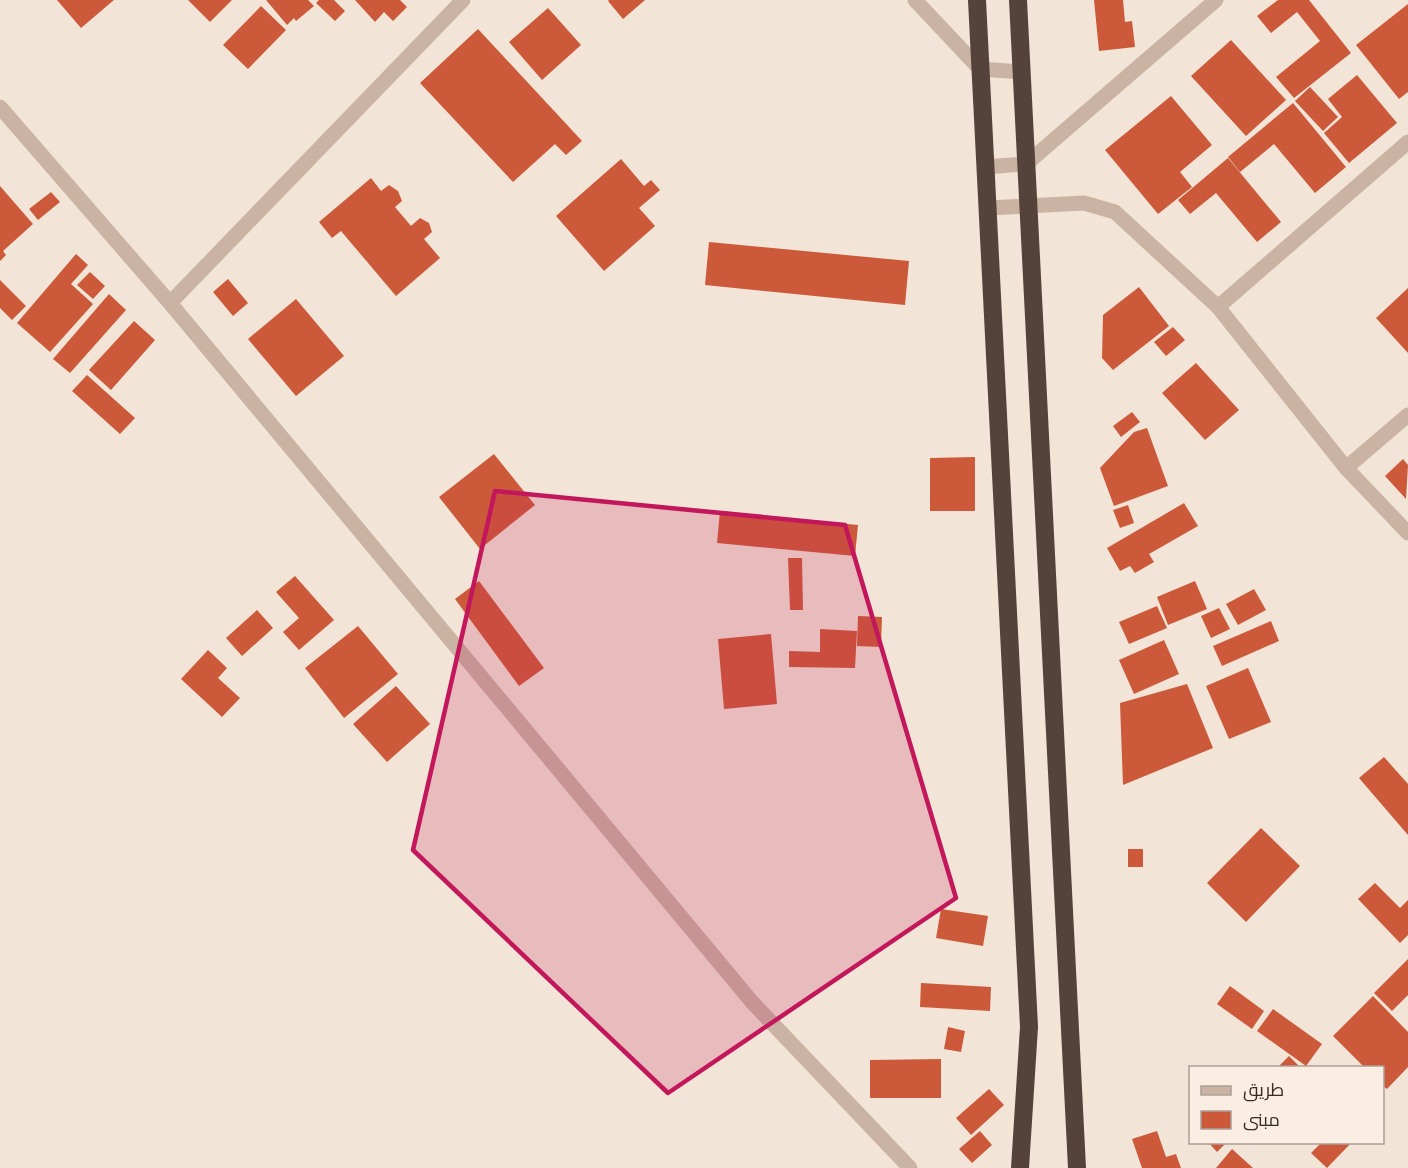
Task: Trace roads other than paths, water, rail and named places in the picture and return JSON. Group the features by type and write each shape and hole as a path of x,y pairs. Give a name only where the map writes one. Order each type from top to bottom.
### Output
{"highway":[{"path":"976,0 1029,1027 1020,1168"},
{"path":"1018,0 1077,1168"}],"street":[{"path":"170,303 463,0"},
{"path":"915,0 980,69 1022,72"},
{"path":"985,167 1026,164 1216,0"},
{"path":"0,107 170,303 752,1002 910,1168"},
{"path":"1218,307 1408,142"},
{"path":"987,208 1084,203 1115,212 1218,307 1346,468 1408,533"},
{"path":"1346,468 1408,415"}]}
